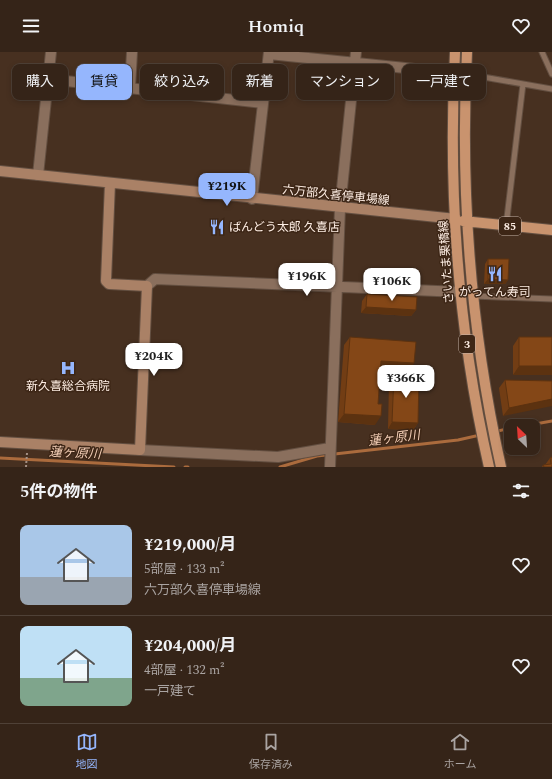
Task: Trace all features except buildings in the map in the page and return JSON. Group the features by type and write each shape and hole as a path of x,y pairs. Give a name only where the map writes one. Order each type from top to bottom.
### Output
{"main road":[{"name":"さいたま栗橋線","path":"454,64 455,52"},
{"name":"さいたま栗橋線","path":"466,64 467,52"},
{"name":"さいたま栗橋線","path":"454,100 456,220 461,292 467,351 489,467"},
{"name":"さいたま栗橋線","path":"466,100 468,222 473,296 492,422 501,467"},
{"name":"六万部久喜停車場線","path":"0,171 456,220"},
{"path":"0,442 140,450 147,286 109,284 106,281 110,183"},
{"name":"85","path":"456,220 552,230"}],"street":[{"path":"50,64 51,52"},
{"path":"131,64 132,52"},
{"path":"330,464 340,208 356,52"},
{"path":"252,199 269,53 402,68"},
{"path":"132,88 263,103"},
{"path":"38,175 46,100"},
{"path":"147,286 155,279 461,292"},
{"path":"140,450 278,457 330,449"}],"lane":[{"path":"542,52 552,74"},
{"path":"486,78 552,89"},
{"path":"506,226 523,84"},
{"path":"473,296 552,299"}],"path":[{"path":"26,467 27,443"}],"waterway":[{"name":"蓮ヶ原川","path":"540,423 552,421"},
{"name":"蓮ヶ原川","path":"280,467 317,456 458,440 504,430"},
{"name":"蓮ヶ原川","path":"0,458 174,467"}],"place":[{"name":"ばんどう太郎 久喜店","path":"217,227"},
{"name":"がってん寿司","path":"495,274"},
{"name":"新久喜総合病院","path":"68,368"}]}
